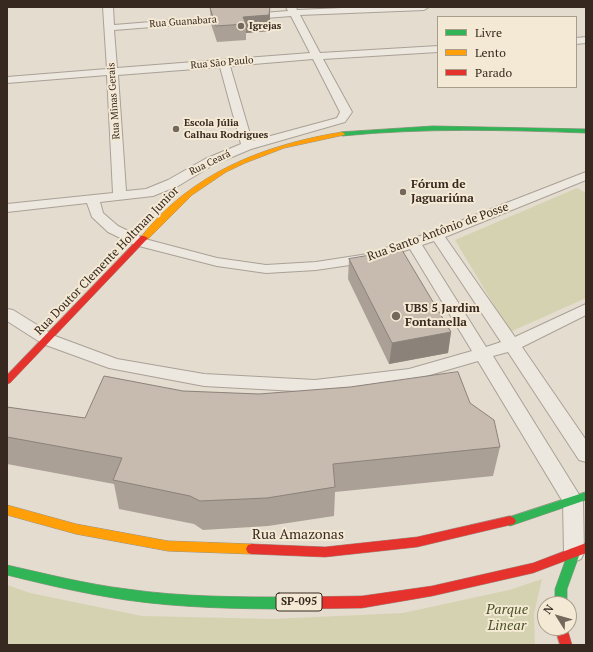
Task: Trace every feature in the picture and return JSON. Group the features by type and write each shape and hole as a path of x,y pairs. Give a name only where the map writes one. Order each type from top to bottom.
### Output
{"street":[{"name":"Rua Minas Gerais","path":"108,7 120,196"},
{"name":"Rua Guanabara","path":"109,28 293,10 424,7"},
{"path":"293,10 317,56"},
{"name":"Rua São Paulo","path":"7,80 317,56 437,49"},
{"name":"Rua Ceará","path":"7,208 148,193 173,182 209,162 247,146 341,120 346,112 317,56"},
{"path":"224,64 247,146"},
{"name":"Rua Doutor Clemente Holtman Junior","path":"7,381 49,340 140,242 190,192 217,175 257,156 298,142 336,134 413,128 586,131"},
{"name":"Rua Santo Antônio de Posse","path":"92,198 97,214 113,229 140,242 217,262 266,268 316,266 370,258 437,235 583,180"},
{"path":"437,235 586,455"},
{"path":"414,243 482,354 580,498 580,551 561,589 561,596"},
{"path":"7,314 49,340 115,364 160,374 204,380 315,386 409,375 512,345 586,309"},
{"name":"Rua Amazonas","path":"7,510 76,529 168,546 325,552 417,542 499,525 580,498"},
{"name":"SP-095","path":"7,570 68,585 145,598 239,603 362,602 432,591 533,568 580,551"}],"green space":[{"path":"577,188 586,193 586,298 510,332 455,240"},
{"name":"Parque Linear","path":"542,579 534,614 535,645 7,645 7,585 30,593 142,616 273,619 403,613 509,590"}],"building":[{"path":"270,7 269,15 243,17 246,24 216,26 210,8"},
{"name":"UBS 5 Jardim Fontanella","path":"402,250 451,332 392,343 349,259"},
{"path":"458,372 470,403 494,420 500,447 333,464 335,487 267,498 200,501 190,496 113,480 122,458 7,437 7,407 85,418 104,376 183,391 259,394 350,387"}],"traffic: fast":[{"path":"342,134 433,128 586,131"},
{"path":"510,521 586,496"},
{"path":"561,596 561,589 574,553"},
{"path":"7,570 58,582 127,595 201,602 294,603"}],"traffic: slow":[{"path":"144,238 183,198 206,181 223,171 282,147 322,137 342,134"},
{"path":"7,510 76,529 168,546 252,549"}],"traffic: jam":[{"path":"7,381 144,238"},
{"path":"252,549 325,552 417,542 510,521"},
{"path":"294,603 362,602 432,591 533,568 586,548"},
{"path":"563,636 566,645"}],"place":[{"name":"Igrejas","path":"241,26"},
{"name":"Escola Júlia Calhau Rodrigues","path":"176,129"},
{"name":"Fórum de Jaguariúna","path":"403,192"},
{"name":"UBS 5 Jardim Fontanella","path":"396,316"}]}
